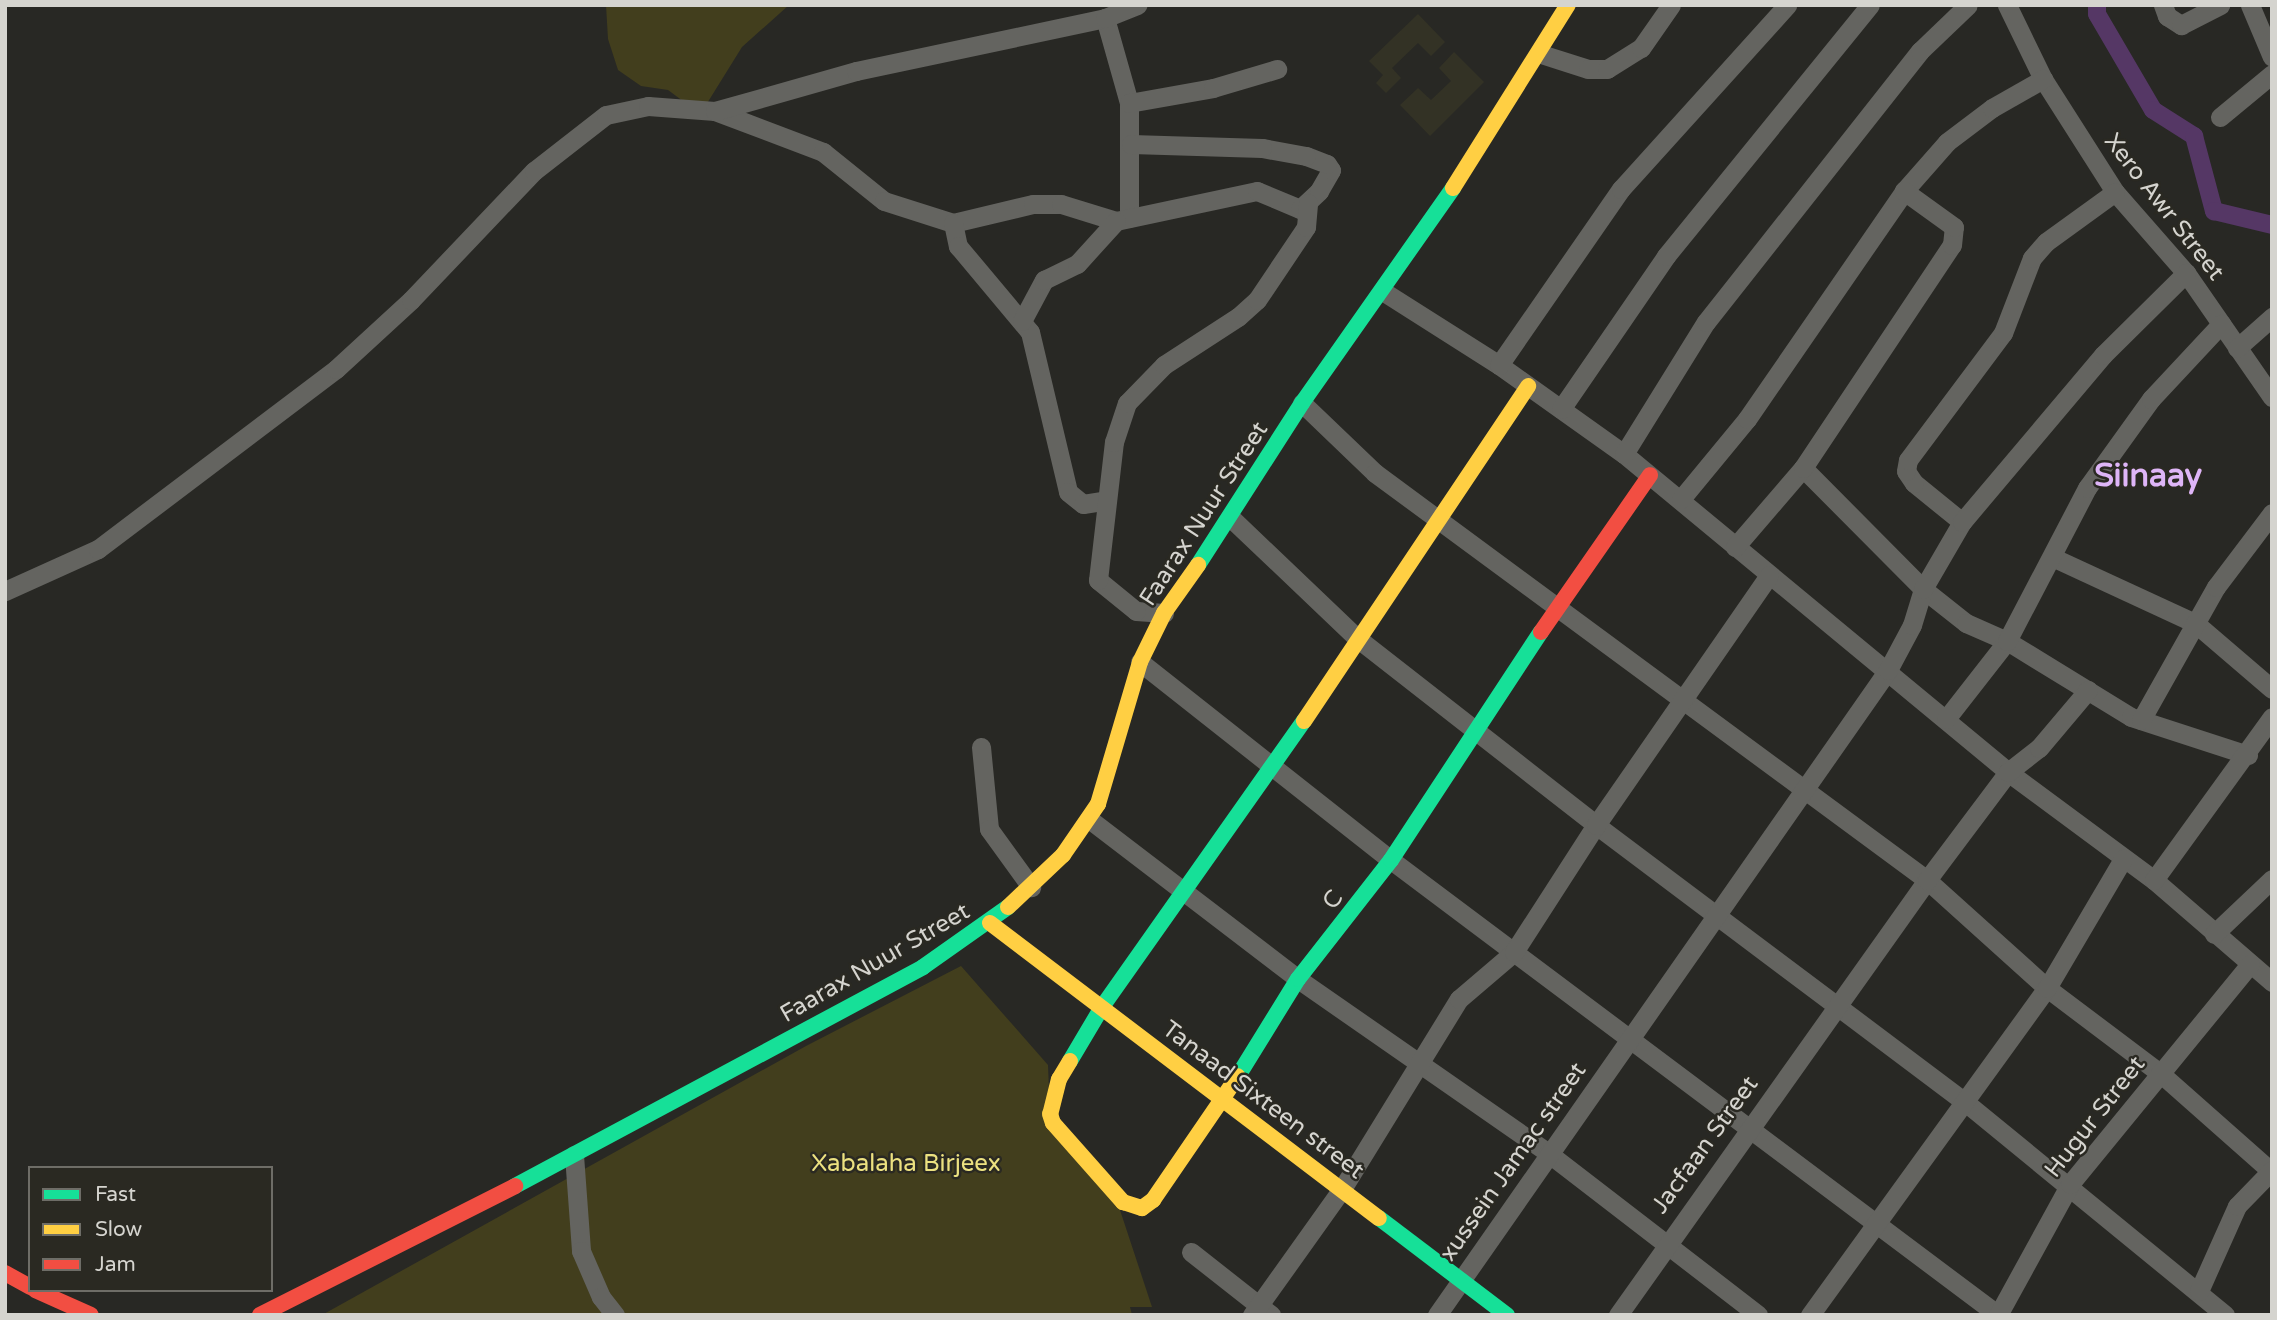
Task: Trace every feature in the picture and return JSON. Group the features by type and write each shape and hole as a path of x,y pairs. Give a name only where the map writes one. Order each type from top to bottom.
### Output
{"street":[{"name":"Faarax Nuur Street","path":"260,1315 574,1155 923,967 990,923 1031,887 1089,819 1140,662 1164,613 1232,519 1302,403 1384,292 1541,54 1568,5"},
{"path":"1541,54 1588,69 1606,69 1641,48 1671,5"},
{"path":"1499,365 1622,190 1787,5"},
{"path":"1561,409 1666,256 1870,5"},
{"path":"1624,454 1706,322 1920,51 1968,5"},
{"name":"Xero Awr Street","path":"2007,5 2043,79 2115,192 2186,273 2272,397"},
{"path":"2163,5 2167,16 2181,25 2220,5"},
{"path":"2250,5 2272,57"},
{"path":"715,111 856,71 1105,18 1128,7"},
{"path":"1022,321 1044,280 1077,264 1123,220 1131,144 1129,103 1105,18"},
{"path":"1129,103 1213,88 1277,69"},
{"path":"2220,117 2272,74"},
{"path":"1681,499 1747,419 1905,191 1947,142 1992,108 2043,79"},
{"path":"5,591 98,549 336,369 411,300 534,171 606,115 649,106 715,111 823,152 884,201 953,223 1010,205 1033,204 1061,204 1123,220 1256,191 1300,209 1308,203 1331,170 1327,164 1262,148 1131,144"},
{"path":"1735,547 1803,468 1955,236 1954,227 1905,191"},
{"path":"1962,522 1914,483 1906,471 1908,460 2003,333 2032,258 2046,242 2115,192"},
{"path":"1164,613 1136,611 1098,580 1114,442 1127,403 1164,365 1238,317 1257,300 1306,227 1308,203"},
{"path":"953,223 958,246 1030,332 1068,492 1083,504 1107,500"},
{"name":"xussein Jamac street","path":"1437,1315 1548,1153 1632,1038 1714,914 1804,792 1888,670 1912,625 1923,589 1962,522 2103,355 2186,273"},
{"path":"1384,292 1499,365 1624,454 2008,772 2154,880 2272,982"},
{"path":"2236,348 2272,317"},
{"path":"1946,719 2007,641 2087,488 2151,399 2221,324"},
{"path":"1102,1007 1272,768 1528,386"},
{"path":"1302,403 1375,473 1804,792 1927,880 2047,988 2160,1073 2271,1171 2238,1206 2199,1291"},
{"path":"1803,468 1923,589 1966,623 2007,641 2141,720 2248,755"},
{"name":"C","path":"1102,1007 1059,1079 1050,1114 1087,1164 1123,1202 1142,1208 1153,1200 1224,1098 1298,979 1391,860 1475,727 1561,610 1650,475"},
{"path":"2141,720 2216,587 2272,513"},
{"path":"1232,519 1357,638 1475,727 1596,825 1965,1102 2070,1184 2225,1315"},
{"path":"2052,557 2195,623 2272,689"},
{"path":"1191,1252 1261,1312 1342,1189 1463,994 1514,952 1596,825 1769,575"},
{"path":"1140,662 1391,860 1632,1038 1746,1129 1998,1315"},
{"name":"Jacfaan Street","path":"1618,1315 1746,1129 2008,772 2039,748 2088,690"},
{"path":"2154,880 2248,755 2272,717"},
{"path":"981,747 989,830 1031,887"},
{"path":"1089,819 1298,979 1418,1066 1548,1153 1758,1315"},
{"path":"1810,1315 1874,1222 2047,988 2123,859"},
{"path":"2214,934 2272,879"},
{"name":"Tanaad Sixteen street","path":"990,923 1507,1315"},
{"name":"Hugur Street","path":"1998,1315 2070,1184 2250,964"},
{"path":"574,1155 581,1251 601,1297 615,1315"},
{"path":"5,1273 28,1286"},
{"path":"39,1292 91,1315"}],"shaded area":[{"path":"1418,14 1445,42 1431,56 1418,43 1392,68 1401,78 1386,93 1376,83 1383,75 1369,61"},
{"path":"1454,52 1484,82 1430,136 1400,105 1418,88 1431,100 1451,81 1439,68"}],"green space":[{"path":"606,5 789,5 742,47 706,105 691,107 668,90 641,86 618,70 608,39"},
{"name":"Xabalaha Birjeex","path":"961,966 1048,1065 1050,1114 1120,1210 1152,1307 1130,1307 1132,1315 322,1315 806,1046"}],"waterway":[{"path":"2097,5 2097,14 2153,110 2194,136 2214,211 2272,225"}],"traffic: fast":[{"path":"1198,565 1302,403 1453,188"},
{"path":"1238,1076 1298,979 1391,860 1541,632"},
{"path":"1070,1061 1102,1007 1304,721"},
{"path":"515,1186 923,967 1008,907"},
{"path":"1379,1218 1507,1315"}],"traffic: slow":[{"path":"1453,188 1568,5"},
{"path":"1304,721 1528,386"},
{"path":"1008,907 1063,855 1098,804 1140,662 1164,613 1198,565"},
{"path":"990,923 1379,1218"},
{"path":"1070,1061 1059,1079 1050,1114 1053,1123 1123,1202 1142,1208 1153,1200 1238,1076"}],"traffic: jam":[{"path":"1541,632 1650,475"},
{"path":"260,1315 515,1186"},
{"path":"5,1273 28,1286"},
{"path":"39,1292 91,1315"}],"district":[{"name":"Siinaay","path":"2148,476"}]}
